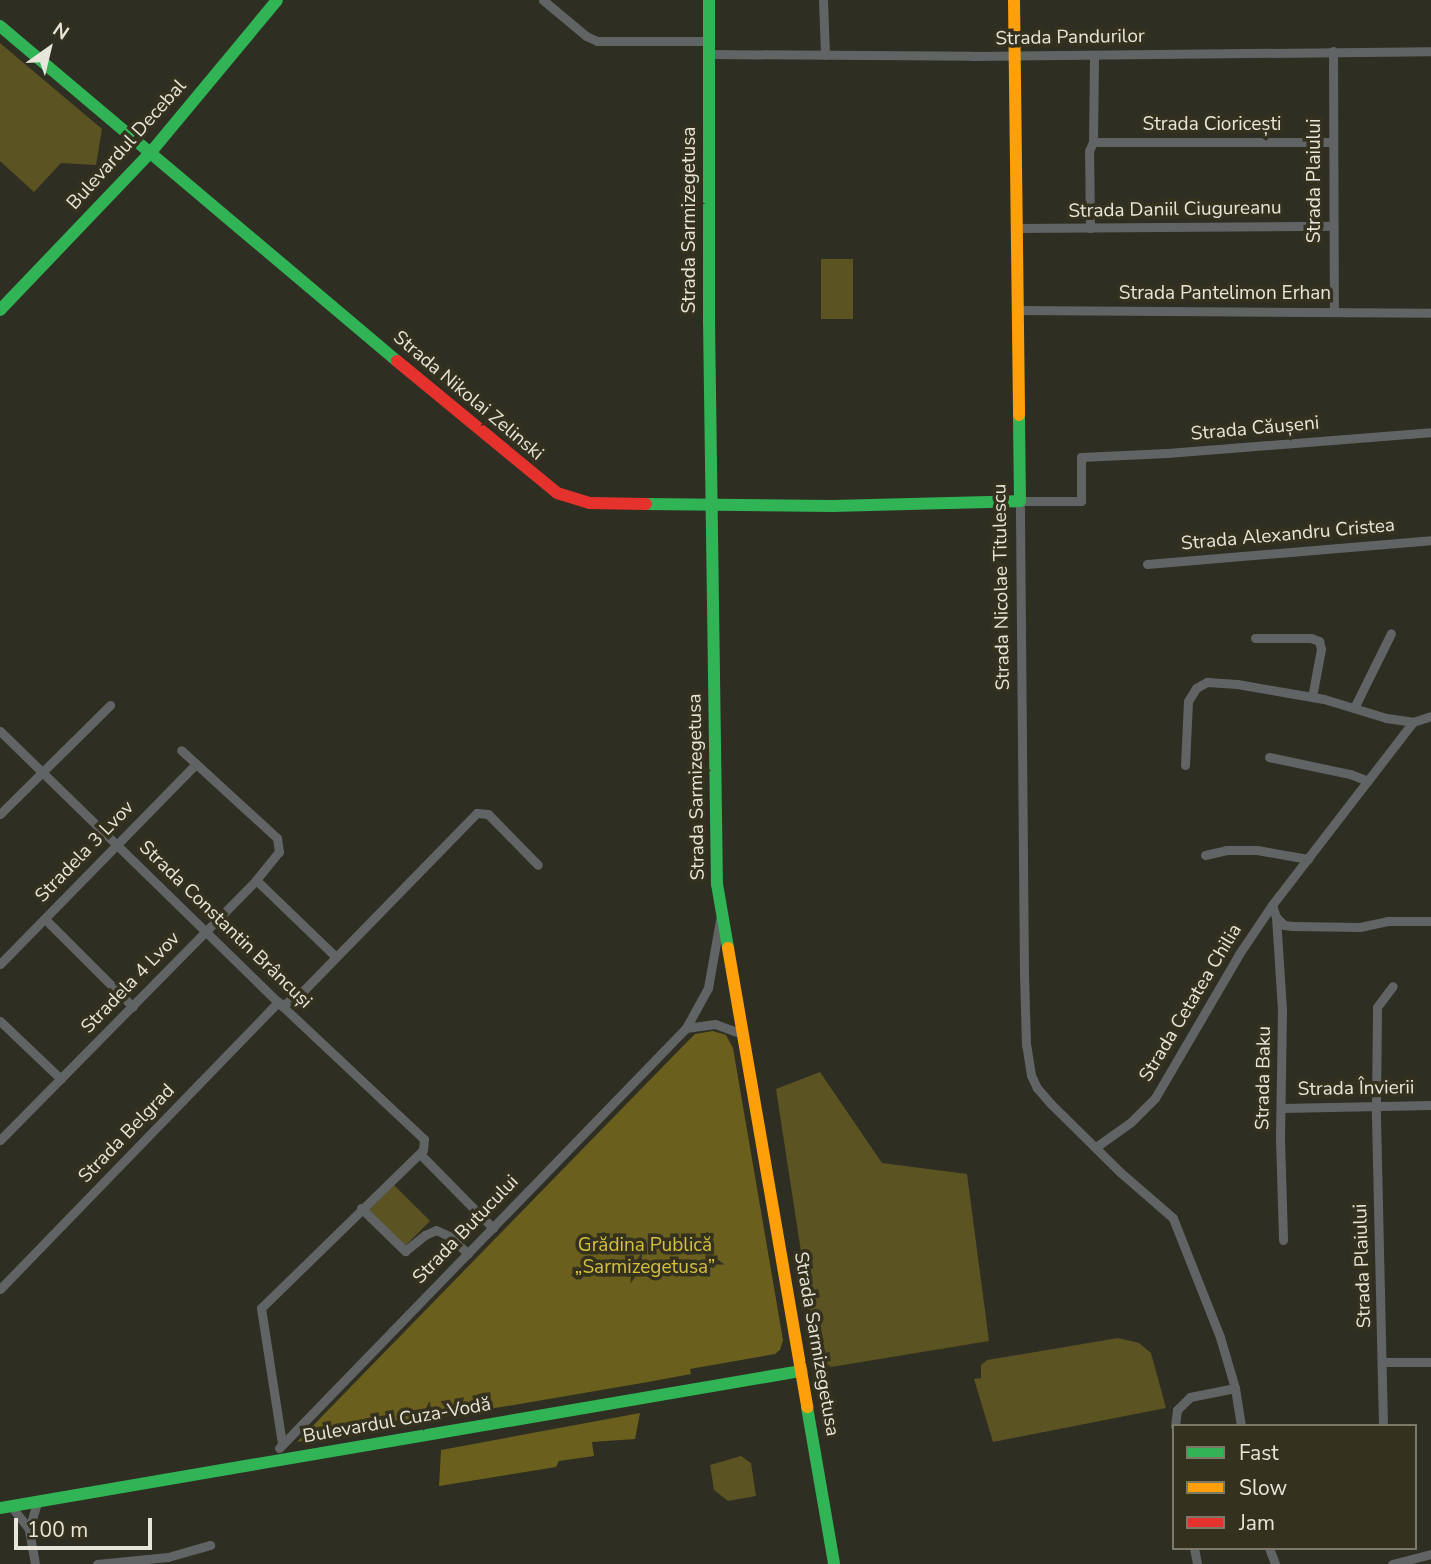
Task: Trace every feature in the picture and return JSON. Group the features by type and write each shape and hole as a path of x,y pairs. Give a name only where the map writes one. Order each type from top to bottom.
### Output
{"main road":[{"name":"Bulevardul Decebal","path":"0,310 151,152 276,0"},
{"name":"Strada Sarmizegetusa","path":"709,0 717,884 834,1564"},
{"name":"Strada Nicolae Titulescu","path":"1014,0 1020,501"},
{"name":"Strada Nikolai Zelinski","path":"0,26 548,487 590,503 832,506 1020,501"},
{"name":"Bulevardul Cuza-Vodă","path":"6,1507 801,1371"}],"street":[{"name":"Strada Pandurilor","path":"543,0 586,36 597,41 825,55 1014,56 1431,51"},
{"path":"823,0 825,55"},
{"name":"Strada Plaiului","path":"1333,51 1331,142 1334,312"},
{"path":"1090,228 1089,151 1093,142 1094,55"},
{"name":"Strada Cioricești","path":"1093,142 1331,142"},
{"name":"Strada Daniil Ciugureanu","path":"1017,228 1332,226"},
{"name":"Strada Pantelimon Erhan","path":"1019,310 1431,313"},
{"name":"Strada Căușeni","path":"1020,501 1081,501 1081,457 1431,431"},
{"name":"Strada Nicolae Titulescu","path":"1020,501 1024,974 1028,1063 1033,1081 1042,1095 1096,1147"},
{"name":"Strada Alexandru Cristea","path":"1147,565 1431,540"},
{"path":"1355,706 1391,633"},
{"path":"1255,638 1311,638 1319,641 1321,649 1311,697"},
{"path":"1185,765 1188,701 1200,684 1219,682 1311,697 1355,706 1386,718 1413,722 1430,715"},
{"path":"0,814 110,705"},
{"name":"Strada Cetatea Chilia","path":"1096,1147 1131,1122 1154,1098 1239,954 1272,905 1413,722"},
{"name":"Strada Constantin Brâncuși","path":"0,731 280,1004 421,1135 425,1143 419,1154"},
{"path":"181,750 195,764"},
{"path":"1269,757 1350,774 1368,781"},
{"name":"Stradela 3 Lvov","path":"0,964 195,764"},
{"name":"Stradela 4 Lvov","path":"0,1140 275,859 279,845 277,838 195,764"},
{"name":"Strada Belgrad","path":"0,1289 280,1004 305,989 480,812 488,814 538,865"},
{"path":"1205,855 1226,850 1257,850 1308,859"},
{"path":"256,880 336,957"},
{"name":"Strada Baku","path":"1272,905 1276,917 1282,1009 1283,1240"},
{"name":"Strada Butucului","path":"282,1444 686,1028 708,988 721,916"},
{"path":"1276,917 1284,925 1293,926 1360,927 1388,921 1431,921"},
{"path":"45,919 133,1007"},
{"name":"Strada Plaiului","path":"1383,1424 1376,1106 1377,1007 1393,986"},
{"path":"0,1021 61,1079"},
{"path":"686,1028 715,1024 742,1034"},
{"name":"Strada Învierii","path":"1282,1108 1431,1105"},
{"path":"1096,1147 1173,1218 1220,1337 1235,1388 1241,1424"},
{"path":"279,1460 282,1444 261,1308 419,1154 493,1228"},
{"path":"361,1209 405,1251 436,1230 449,1236 468,1254"},
{"path":"1383,1362 1431,1362"},
{"path":"1175,1424 1177,1410 1190,1397 1235,1388"},
{"path":"35,1564 29,1529 37,1502"},
{"path":"6,1507 29,1529"},
{"path":"97,1564 168,1557 210,1545"},
{"path":"1404,1550 1407,1561"},
{"path":"1392,1564 1431,1554"}],"shaded area":[{"path":"0,43 102,129 96,165 61,163 34,192 0,161"},
{"path":"821,259 853,259 853,319 821,319"},
{"path":"820,1072 882,1163 967,1174 989,1341 819,1369 776,1089"},
{"path":"394,1185 430,1221 405,1247 369,1210"},
{"path":"1118,1338 1139,1343 1151,1353 1166,1408 993,1442 974,1379 981,1378 981,1365 987,1360"},
{"path":"741,1456 751,1463 756,1496 728,1501 714,1490 710,1465"}],"green space":[{"name":"Grădina Publică „Sarmizegetusa”","path":"713,1031 726,1035 733,1048 783,1340 780,1350 775,1354 690,1369 691,1374 297,1442 695,1034"},
{"path":"640,1413 635,1439 592,1442 594,1456 559,1461 556,1467 439,1486 441,1450"}],"traffic: fast":[{"path":"0,310 151,152 277,0"},
{"path":"709,0 709,321 717,884 728,948"},
{"path":"0,26 397,361"},
{"path":"646,504 832,506 1020,501 1019,415"},
{"path":"0,1508 801,1371"},
{"path":"807,1407 834,1564"}],"traffic: slow":[{"path":"1014,0 1019,415"},
{"path":"728,948 807,1407"}],"traffic: jam":[{"path":"397,361 557,493 590,503 646,504"}]}
